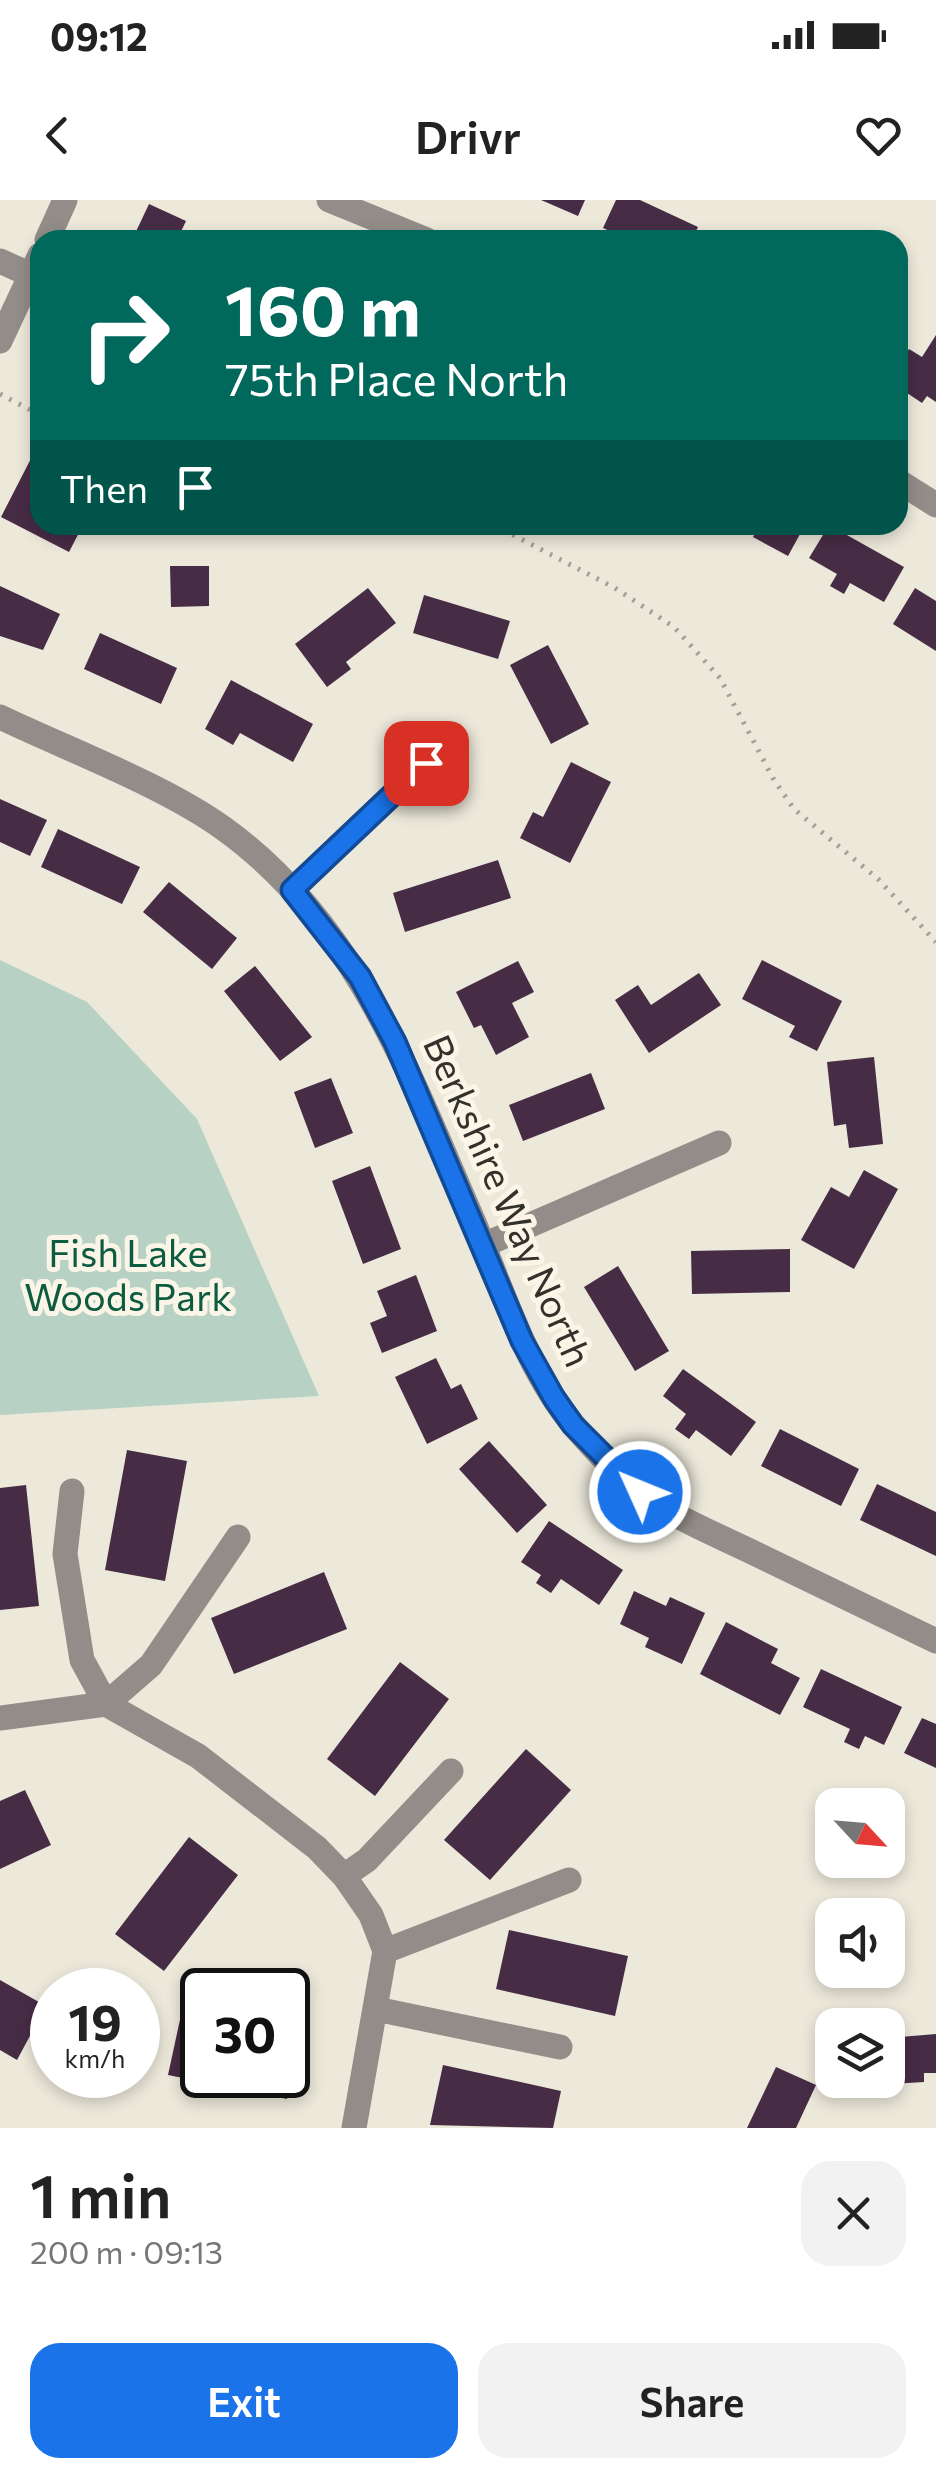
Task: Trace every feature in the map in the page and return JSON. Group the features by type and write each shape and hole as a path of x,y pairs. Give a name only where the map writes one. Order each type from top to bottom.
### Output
{"street":[{"path":"52,230 66,200"},
{"path":"328,200 402,230"},
{"path":"0,261 30,264"},
{"path":"0,342 30,276"},
{"path":"908,487 936,505"},
{"name":"Berkshire Way North","path":"0,717 180,802 224,828 292,890 360,977 395,1042 522,1341 554,1398 573,1425 640,1492 700,1526 936,1641"},
{"path":"292,890 426,763"},
{"path":"484,1245 719,1143"},
{"path":"72,1491 66,1554 82,1660 106,1704 198,1756 317,1848 366,1906 386,1951 354,2128"},
{"path":"0,1718 106,1704 151,1664 238,1537"},
{"path":"344,1876 367,1860 452,1771"},
{"path":"386,1951 568,1880"},
{"path":"376,2009 560,2047"}],"path":[{"path":"0,394 30,410"},
{"path":"513,535 614,588 674,627 720,678 774,780 794,809 878,879 936,942"}],"green space":[{"name":"Fish Lake Woods Park","path":"0,960 87,1002 197,1119 319,1396 0,1415"}],"building":[{"path":"541,200 585,200 578,216"},
{"path":"616,200 640,200 698,227 697,230 603,228"},
{"path":"149,204 186,221 182,230 137,230"},
{"path":"936,335 936,402 927,396 922,403 908,394 908,351 922,357"},
{"path":"30,460 30,532 1,517"},
{"path":"36,535 78,535 69,552"},
{"path":"754,535 800,535 788,556"},
{"path":"823,535 847,535 904,567 884,602 850,583 844,594 830,586 837,574 809,558"},
{"path":"170,566 209,566 209,606 171,607"},
{"path":"0,586 60,614 43,650 0,636"},
{"path":"368,588 396,623 346,662 351,669 327,687 295,644"},
{"path":"915,588 936,601 936,651 893,624"},
{"path":"424,595 510,621 498,659 413,633"},
{"path":"100,633 177,668 161,704 84,669"},
{"path":"548,645 589,724 551,744 510,665"},
{"path":"231,680 313,724 293,762 240,733 233,745 205,729"},
{"path":"571,762 611,782 570,863 520,838 533,812 543,817"},
{"path":"0,799 47,820 30,856 0,842"},
{"path":"58,829 140,867 122,904 41,867"},
{"path":"498,860 511,898 405,932 393,893"},
{"path":"169,882 237,938 212,969 143,912"},
{"path":"762,960 842,1001 817,1051 789,1037 795,1026 742,999"},
{"path":"518,961 534,992 512,1003 529,1037 496,1055 481,1025 474,1028 456,992"},
{"path":"255,966 312,1037 280,1061 224,991"},
{"path":"699,973 721,1005 649,1053 615,1000 638,985 651,1005"},
{"path":"874,1057 883,1144 849,1148 846,1124 834,1126 827,1062"},
{"path":"591,1073 605,1109 523,1141 509,1105"},
{"path":"331,1078 353,1133 315,1148 294,1092"},
{"path":"370,1166 401,1249 363,1264 332,1181"},
{"path":"864,1170 898,1189 854,1269 801,1240 831,1187 849,1197"},
{"path":"790,1249 790,1292 692,1294 691,1251"},
{"path":"618,1266 669,1351 635,1371 584,1287"},
{"path":"416,1275 437,1331 382,1353 370,1323 387,1316 377,1291"},
{"path":"436,1358 451,1389 461,1384 478,1419 427,1444 395,1377"},
{"path":"683,1369 756,1422 731,1456 696,1430 689,1439 675,1429 686,1414 663,1396"},
{"path":"780,1429 859,1469 841,1506 761,1466"},
{"path":"489,1441 547,1505 517,1533 459,1469"},
{"path":"127,1450 187,1461 165,1581 105,1570"},
{"path":"877,1484 936,1512 936,1556 860,1520"},
{"path":"26,1485 39,1606 0,1610 0,1488"},
{"path":"549,1521 623,1570 599,1605 561,1579 551,1593 536,1583 541,1575 521,1562"},
{"path":"324,1572 347,1629 234,1674 211,1618"},
{"path":"634,1591 666,1606 670,1597 705,1613 682,1664 645,1647 649,1638 620,1624"},
{"path":"726,1622 778,1649 771,1663 800,1678 780,1715 700,1674"},
{"path":"400,1662 449,1699 375,1796 327,1759"},
{"path":"821,1669 902,1707 884,1745 865,1736 859,1749 844,1742 850,1729 803,1707"},
{"path":"922,1718 936,1724 936,1768 904,1753"},
{"path":"526,1749 571,1790 490,1880 444,1840"},
{"path":"25,1790 51,1845 0,1869 0,1801"},
{"path":"189,1837 238,1875 164,1971 115,1934"},
{"path":"509,1930 628,1956 615,2016 496,1989"},
{"path":"0,1980 30,1997 30,2036 17,2060 0,2050"},
{"path":"180,2020 180,2077 168,2075"},
{"path":"936,2034 936,2073 924,2073 924,2082 905,2083 905,2037"},
{"path":"443,2065 561,2091 553,2128 430,2125"},
{"path":"776,2067 815,2085 796,2128 747,2128"}],"route":[{"path":"426,763 292,890 360,977 395,1042 522,1341 554,1398 573,1425 640,1492"}]}
